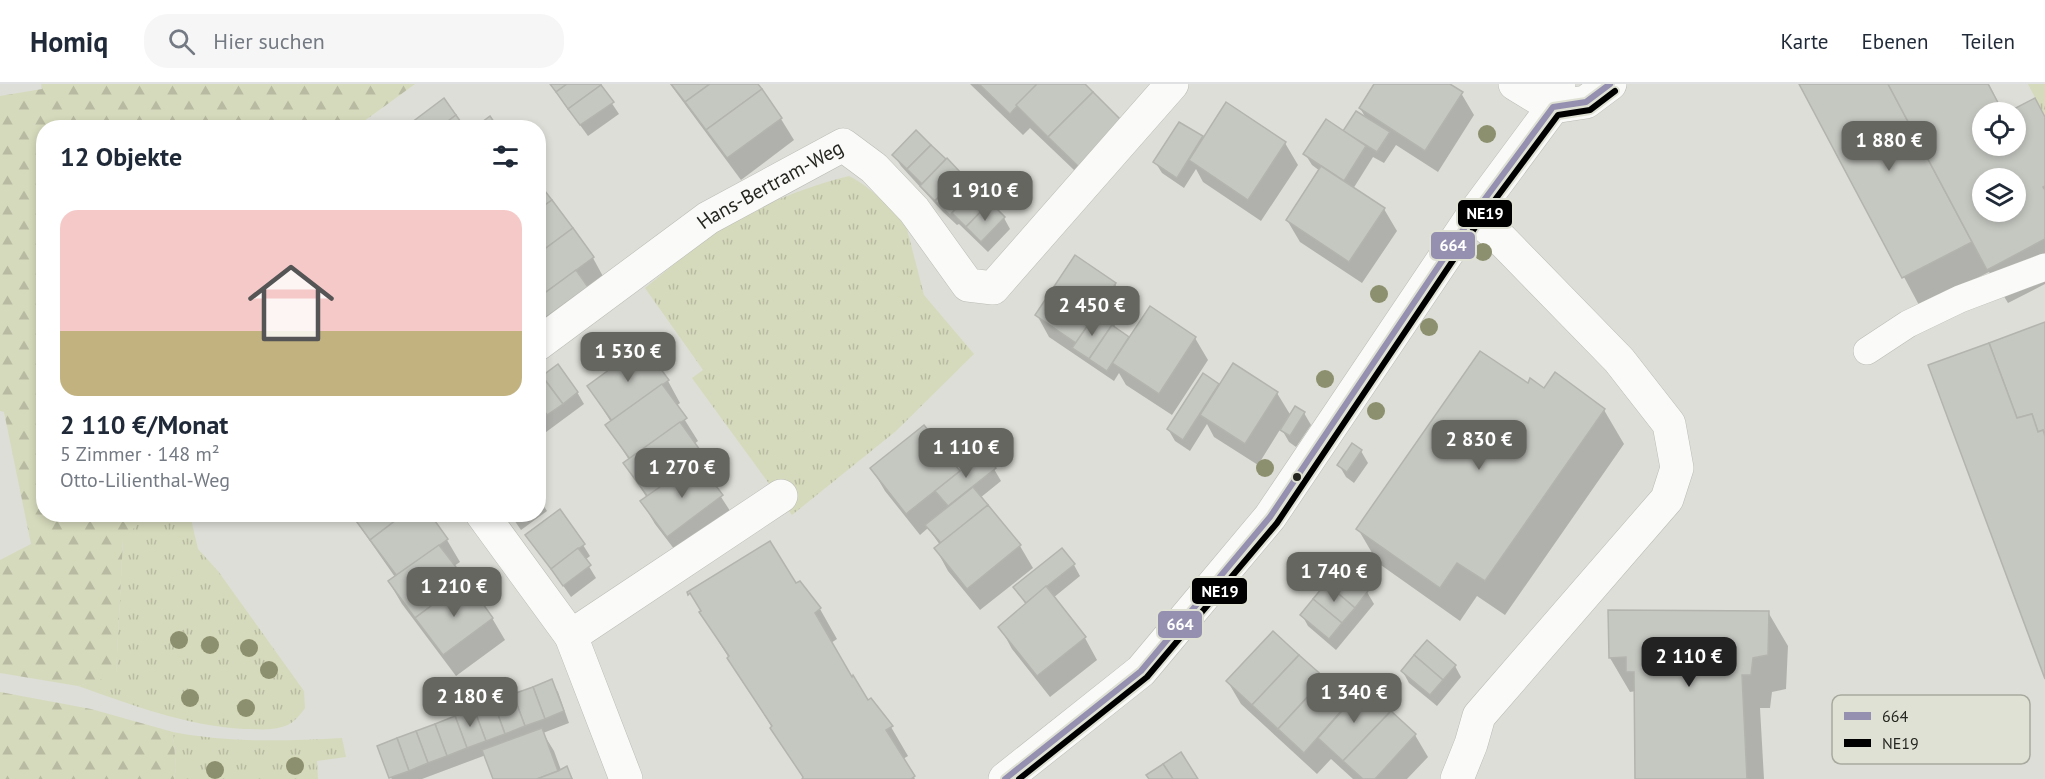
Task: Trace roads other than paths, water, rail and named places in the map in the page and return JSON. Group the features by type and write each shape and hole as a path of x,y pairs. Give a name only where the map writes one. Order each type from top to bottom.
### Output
{"street":[{"name":"Hans-Bertram-Weg","path":"546,338 708,218 843,145 874,168 914,210 968,285 993,288 1172,84"},
{"path":"1515,84 1586,102 1610,84"},
{"path":"1005,779 1141,671 1270,517 1556,95"},
{"path":"1457,779 1479,716 1667,499 1677,468 1670,424 1619,360 1502,240 1473,215"},
{"path":"571,636 780,496"},
{"path":"488,522 571,636 626,779"}],"lane":[{"path":"1867,351 1908,324 1939,309 2045,267"}]}
